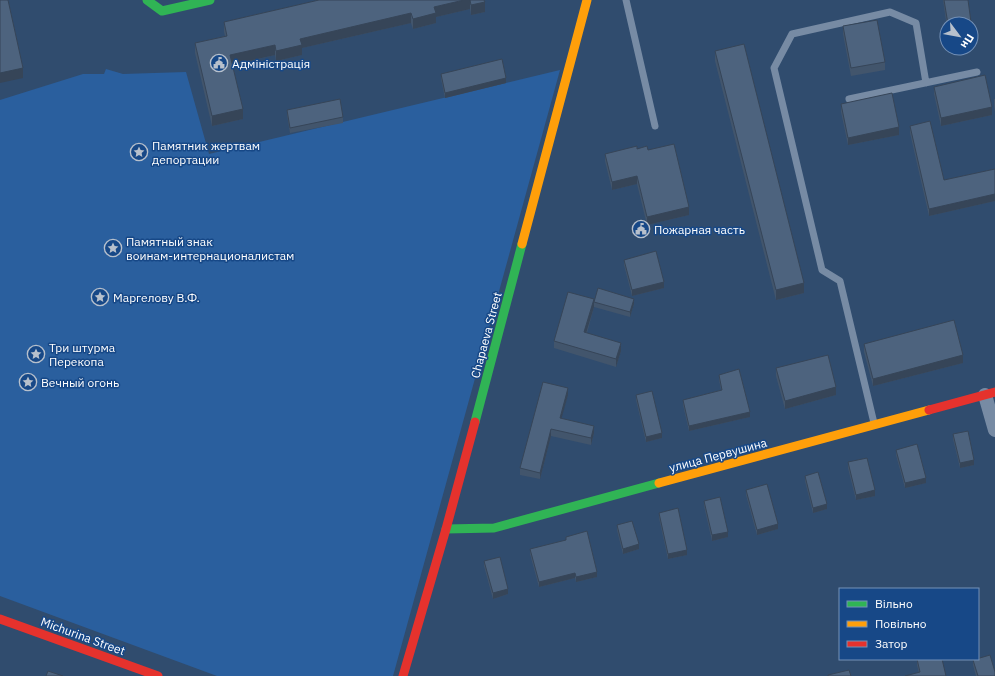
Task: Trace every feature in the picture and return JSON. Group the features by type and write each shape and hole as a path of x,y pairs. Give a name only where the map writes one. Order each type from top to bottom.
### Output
{"main road":[{"path":"148,0 162,11 210,0"},
{"name":"Chapaeva Street","path":"403,676 446,529 587,0"},
{"name":"улица Первушина","path":"446,529 494,528 990,394"},
{"name":"Michurina Street","path":"0,619 158,676"}],"street":[{"path":"990,394 995,430"}],"lane":[{"path":"626,0 656,126"},
{"path":"875,425 840,281 822,270 774,68 792,34 890,12 916,23 926,83"},
{"path":"849,99 977,72"}],"shaded area":[{"path":"106,69 123,74 186,72 209,154 560,70 393,676 217,676 0,596 0,100 83,74 104,74"}],"building":[{"path":"0,0 8,0 23,68 0,73"},
{"name":"Адміністрація","path":"319,0 464,0 434,7 436,13 413,19 411,13 300,39 302,45 276,51 275,45 230,55 243,109 212,116 195,43 227,36 224,22"},
{"path":"470,0 484,0 485,2 471,5"},
{"path":"944,0 968,0 970,16 947,16"},
{"path":"877,20 885,62 851,68 843,26"},
{"path":"744,44 804,283 776,290 715,51"},
{"path":"502,59 506,78 445,93 441,74"},
{"path":"985,75 992,107 941,118 934,87"},
{"path":"892,93 899,127 848,138 841,104"},
{"path":"340,99 343,117 290,128 287,110"},
{"path":"930,121 944,180 995,169 995,194 929,209 910,126"},
{"path":"674,144 689,207 647,217 637,176 612,182 605,154 637,146 637,149 647,146 648,150"},
{"path":"656,251 664,282 632,290 624,260"},
{"path":"598,288 634,299 630,312 594,302"},
{"path":"568,292 594,299 584,332 621,343 616,359 554,341"},
{"path":"954,320 963,355 873,379 864,344"},
{"path":"828,355 836,387 785,401 776,368"},
{"path":"739,369 750,412 689,426 683,400 722,390 719,375"},
{"path":"543,382 568,388 560,418 594,426 591,438 551,429 540,473 520,468"},
{"path":"652,391 662,433 646,437 636,395"},
{"path":"968,431 974,460 960,463 953,434"},
{"path":"917,444 926,478 905,483 896,450"},
{"path":"867,458 875,490 856,495 848,462"},
{"path":"818,472 827,504 813,508 805,476"},
{"path":"767,484 778,524 757,530 746,490"},
{"path":"720,497 728,532 712,535 704,501"},
{"path":"678,508 687,550 668,554 659,513"},
{"path":"632,521 639,544 623,549 617,525"},
{"path":"587,531 597,572 576,577 575,573 539,582 530,549 566,540 566,537"},
{"path":"500,557 508,589 493,593 484,561"},
{"path":"990,655 995,676 978,676 973,660 979,660 979,658"},
{"path":"917,660 942,660 946,676 905,676 920,672"},
{"path":"849,670 851,676 828,676 828,675"},
{"path":"48,671 63,676 46,676"}],"traffic: fast":[{"path":"147,0 162,11 210,0"},
{"path":"475,422 522,244"},
{"path":"446,529 494,528 659,483"}],"traffic: slow":[{"path":"522,244 587,0"},
{"path":"659,483 929,410"}],"traffic: jam":[{"path":"929,410 995,392"},
{"path":"403,676 446,529 475,422"},
{"path":"0,619 158,676"}],"place":[{"name":"Адміністрація","path":"219,63"},
{"name":"Памятник жертвам депортации","path":"139,152"},
{"name":"Пожарная часть","path":"641,229"},
{"name":"Памятный знак воинам-интернационалистам","path":"113,248"},
{"name":"Маргелову В.Ф.","path":"100,297"},
{"name":"Три штурма Перекопа","path":"36,354"},
{"name":"Вечный огонь","path":"28,382"}]}
